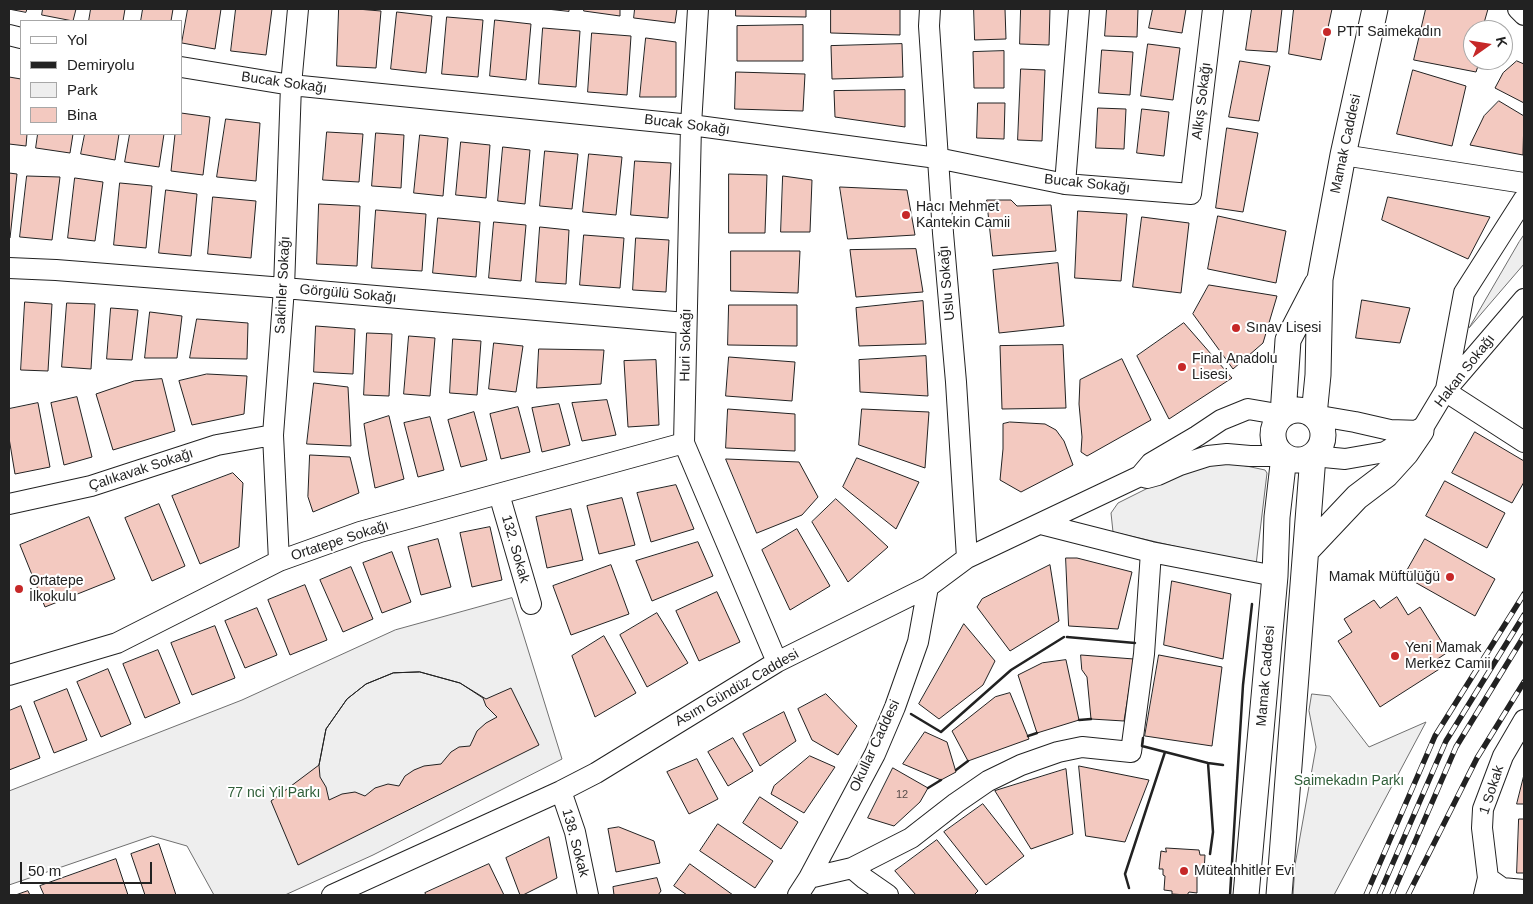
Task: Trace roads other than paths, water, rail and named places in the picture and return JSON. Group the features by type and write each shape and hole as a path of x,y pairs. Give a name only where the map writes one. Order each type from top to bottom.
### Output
{"main road":[{"name":"Mamak Caddesi","path":"1314,415 1318,375 1320,279 1342,155 1375,9"},
{"name":"Mamak Caddesi","path":"1283,415 1288,340 1320,279"},
{"path":"1297,409 1314,415 1323,428 1324,436 1319,450 1313,456 1300,461 1292,460 1278,451 1274,444 1274,428 1277,421 1283,415 1297,409"},
{"path":"1306,551 1357,497 1386,474 1406,453 1421,431"},
{"name":"Mamak Caddesi","path":"1246,895 1275,576 1276,517 1284,456"},
{"name":"Mamak Caddesi","path":"1279,895 1313,456"}],"street":[{"name":"Sakinler Sokağı","path":"279,561 273,435 284,288 290,86 298,9"},
{"name":"Huri Sokağı","path":"698,9 691,125 684,443 777,662"},
{"name":"Uslu Sokağı","path":"930,9 929,26 937,158 956,382 967,558"},
{"path":"1065,184 1079,9"},
{"name":"Alkış Sokağı","path":"1191,194 1213,9"},
{"path":"1518,9 1524,15"},
{"name":"Bucak Sokağı","path":"182,66 290,86 691,125 937,158 1065,184 1191,194"},
{"path":"1342,155 1524,183"},
{"path":"1524,199 1464,293 1445,391 1524,442"},
{"name":"Görgülü Sokağı","path":"9,268 284,288 686,324"},
{"name":"Hakan Sokağı","path":"1421,431 1445,391 1524,298"},
{"name":"Asım Gündüz Caddesi","path":"332,895 561,791 596,772 777,662 928,587 967,558 1140,476 1151,463 1222,420 1248,408 1283,415"},
{"path":"1314,415 1390,430 1421,431"},
{"path":"1313,456 1345,459 1385,452 1421,431"},
{"name":"Çalıkavak Sokağı","path":"9,504 91,486 217,445 273,435"},
{"name":"Ortatepe Sokağı","path":"9,675 117,643 279,561 360,532 684,443"},
{"name":"Asım Gündüz Caddesi","path":"1140,476 1147,478 1158,475 1180,465 1208,456 1227,454 1284,456"},
{"name":"132. Sokak","path":"500,494 531,604"},
{"path":"1041,524 1151,552 1275,576"},
{"path":"809,878 852,868 912,838 956,803 988,781 1021,765 1058,752 1082,747 1131,752 1144,654 1151,552"},
{"name":"Okullar Caddesi","path":"798,895 809,878 875,754 895,707 918,642 928,587"},
{"name":"1 Sokak","path":"1486,886 1482,828 1483,809 1503,756 1524,720"},
{"name":"138. Sokak","path":"561,791 575,832 588,895"},
{"path":"852,868 888,895"},
{"path":"1486,886 1524,890"}],"railway":[{"path":"1366,895 1435,736 1524,594"},
{"path":"1379,895 1446,741 1524,615"},
{"path":"1392,895 1456,747 1524,636"},
{"path":"1408,895 1477,758 1524,682"}],"place":[{"name":"PTT Saimekadın","path":"1327,32"},
{"name":"Hacı Mehmet Kantekin Camii","path":"906,215"},
{"name":"Sınav Lisesi","path":"1236,328"},
{"name":"Final Anadolu Lisesi","path":"1182,367"},
{"name":"Mamak Müftülüğü","path":"1450,577"},
{"name":"Ortatepe İlkokulu","path":"19,589"},
{"name":"Yeni Mamak Merkez Camii","path":"1395,656"},
{"name":"Müteahhitler Evi","path":"1184,871"}],"park label":[{"name":"Saimekadın Parkı","path":"1349,781"},
{"name":"77 nci Yil Parkı","path":"274,793"}]}
